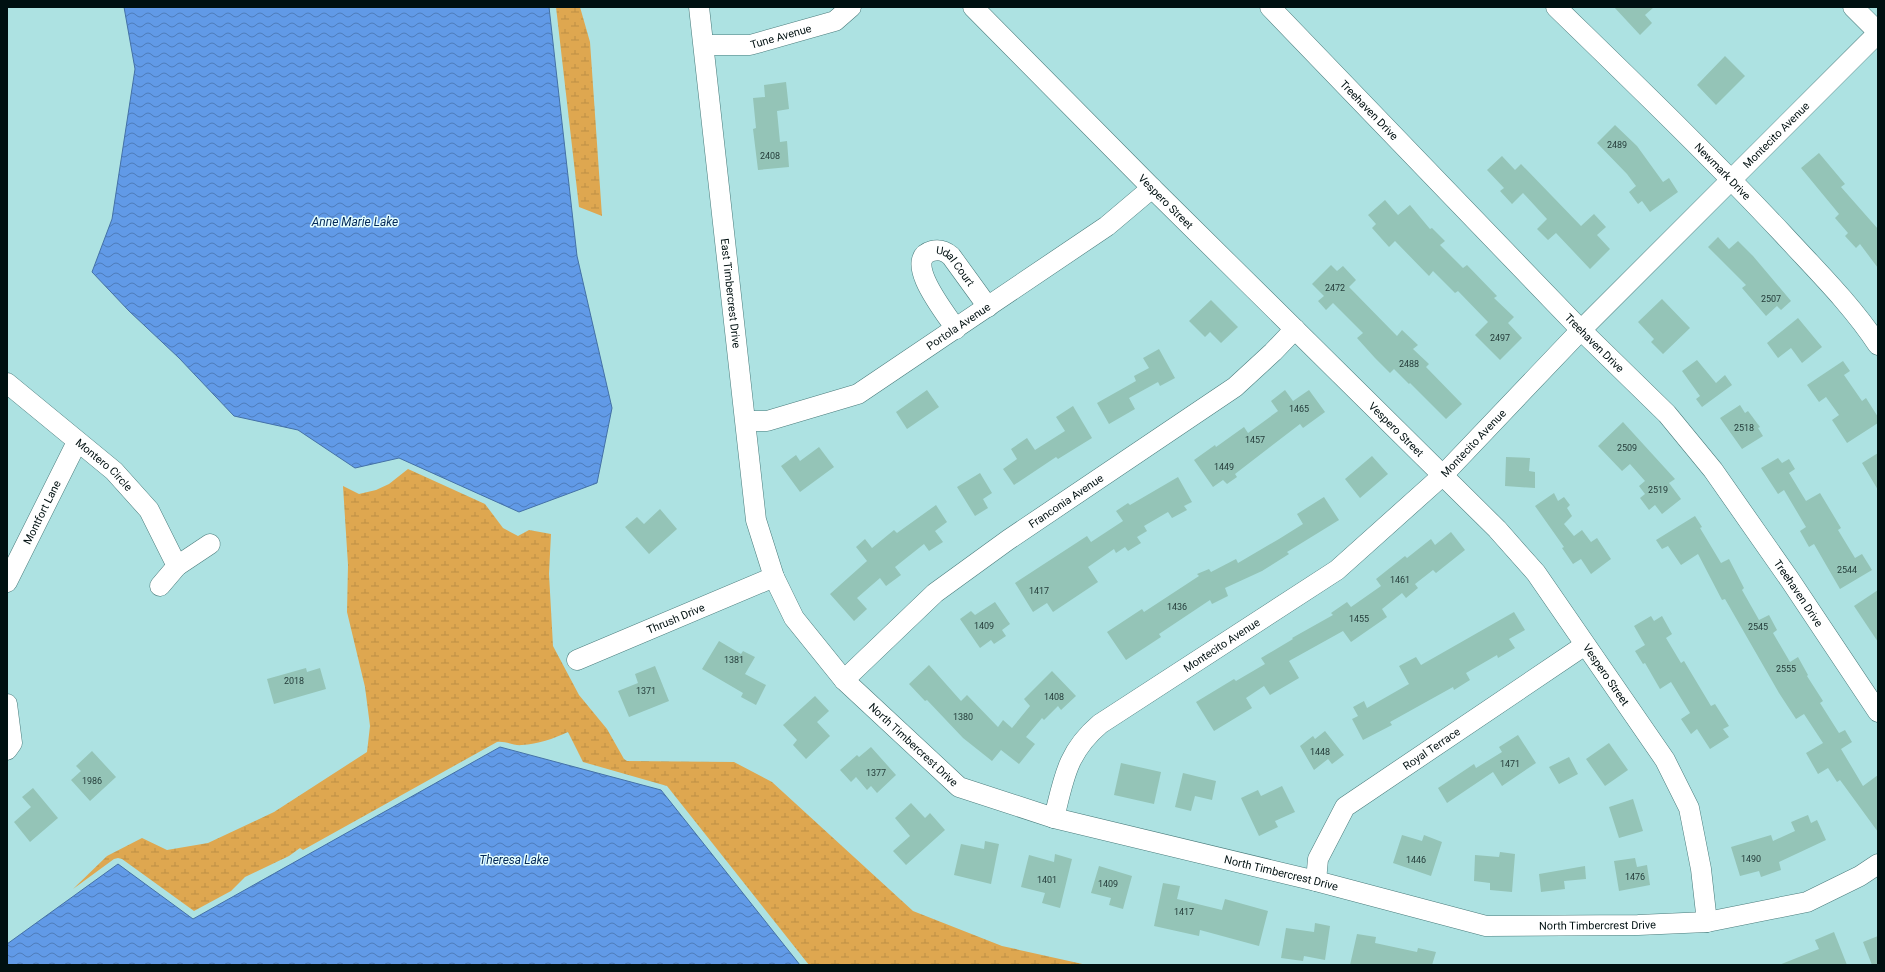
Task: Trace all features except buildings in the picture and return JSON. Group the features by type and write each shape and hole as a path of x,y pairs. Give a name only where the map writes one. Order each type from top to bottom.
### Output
{"street":[{"name":"East Timbercrest Drive","path":"699,7 705,45 756,520 774,577"},
{"name":"Tune Avenue","path":"705,45 750,45 835,21 851,7"},
{"name":"Vespero Street","path":"973,7 1152,188 1497,529 1536,573 1665,760 1689,808 1701,869 1707,922"},
{"name":"Treehaven Drive","path":"1270,7 1581,330 1667,414 1713,470 1790,580 1878,712"},
{"name":"Newmark Drive","path":"1556,7 1732,180 1823,277 1867,329 1878,345"},
{"path":"1853,7 1878,33"},
{"name":"Montecito Avenue","path":"1054,818 1067,768 1081,742 1089,732 1131,703 1337,570 1442,476 1581,330 1878,33"},
{"name":"Portola Avenue","path":"746,421 767,421 858,394 1107,226 1152,188"},
{"name":"Udal Court","path":"956,329 926,282 922,272 922,259 928,252 939,250 945,251 951,256 988,307"},
{"name":"Franconia Avenue","path":"844,680 935,593 961,572 1235,387 1273,352 1295,329"},
{"name":"Montero Circle","path":"7,383 114,471 149,510 177,566"},
{"name":"Montfort Lane","path":"7,582 77,442"},
{"path":"160,586 177,566 210,544"},
{"name":"North Timbercrest Drive","path":"774,577 794,618 844,680 959,787 1054,818 1316,881 1486,926 1638,926 1707,922 1807,902 1860,876 1878,864"},
{"name":"Thrush Drive","path":"577,660 774,577"},
{"name":"Royal Terrace","path":"1316,881 1318,859 1346,807 1585,645"},
{"path":"7,704 12,743 7,750"}],"green space":[{"path":"556,7 580,7 590,42 602,216 579,207"},
{"path":"408,469 485,504 503,528 518,536 529,530 551,534 549,574 553,646 579,695 607,729 624,759 627,761 734,762 772,782 913,911 1002,946 1087,965 809,965 667,786 583,762 568,732 534,744 519,745 497,742 303,850 300,848 289,856 245,877 231,891 194,911 122,859 118,858 114,859 73,889 107,856 142,838 167,850 208,843 274,812 367,752 370,726 365,687 347,612 348,565 343,486 359,494 376,490 389,484"}],"water":[{"name":"Anne Marie Lake","path":"124,7 549,7 577,256 612,408 597,483 519,512 399,458 355,468 298,430 234,416 179,358 129,311 92,272 112,219 135,69"},
{"name":"Theresa Lake","path":"500,747 661,790 800,965 7,965 7,944 118,864 193,919"}]}
